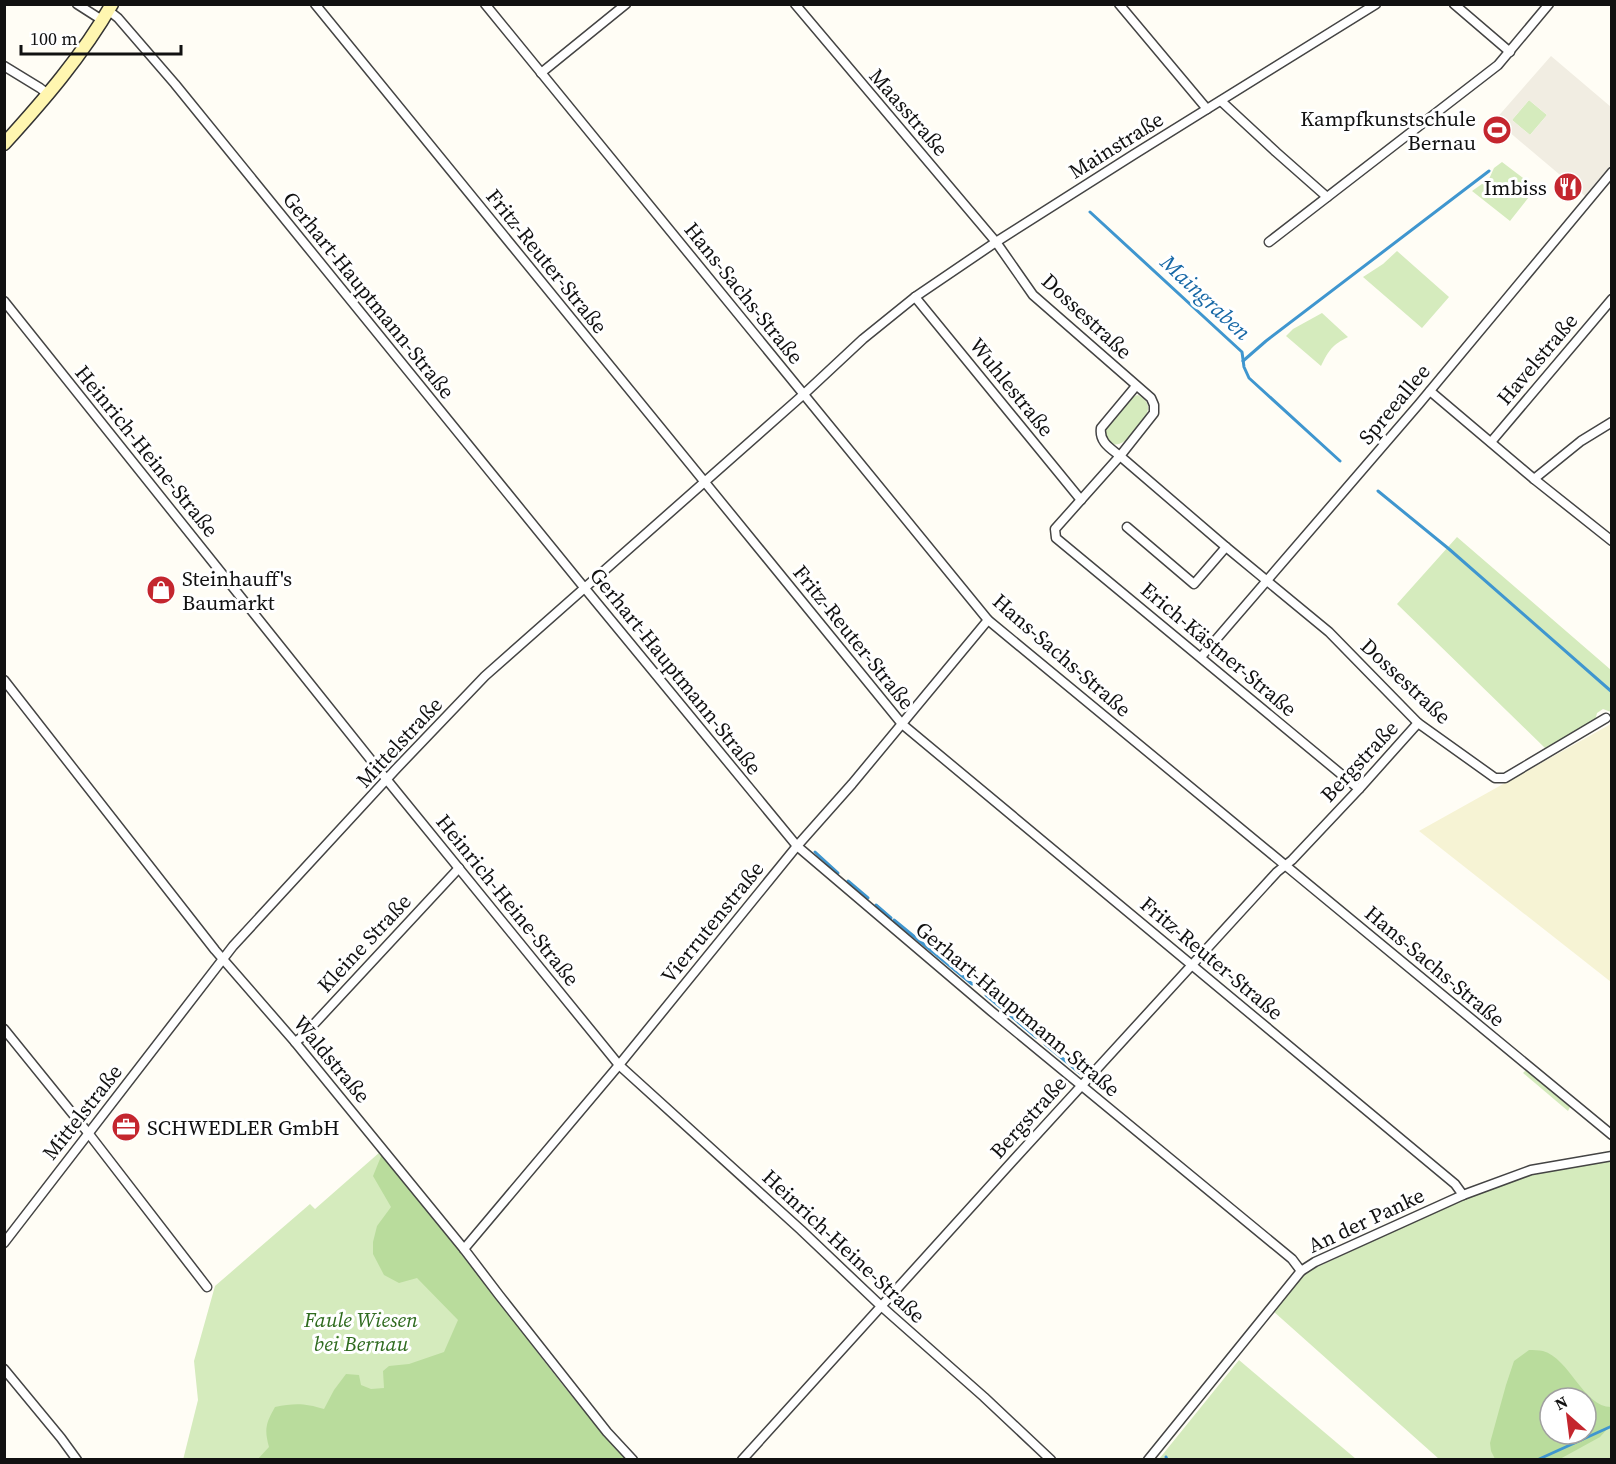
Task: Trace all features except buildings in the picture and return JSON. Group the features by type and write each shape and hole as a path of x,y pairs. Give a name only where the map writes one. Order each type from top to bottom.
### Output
{"main road":[{"path":"4,144 49,95 79,56 107,12"}],"street":[{"name":"Gerhart-Hauptmann-Straße","path":"77,4 107,12 118,18 175,84 584,588 797,846 918,951 1292,1259 1301,1270"},
{"name":"Fritz-Reuter-Straße","path":"315,4 902,724 1455,1184 1463,1195"},
{"name":"Hans-Sachs-Straße","path":"485,4 988,620 1611,1135"},
{"name":"Maasstraße","path":"795,4 996,242"},
{"path":"1119,4 1208,109"},
{"name":"Mainstraße","path":"881,323 996,242 1376,4"},
{"path":"1454,4 1510,52"},
{"path":"1269,242 1498,65 1549,4"},
{"path":"541,73 625,5"},
{"path":"4,66 49,95"},
{"path":"1221,101 1327,197"},
{"name":"Spreeallee","path":"1201,657 1430,391 1611,172"},
{"name":"Dossestraße","path":"996,242 1033,295 1151,398 1155,409 1151,417 1120,456"},
{"name":"Wuhlestraße","path":"915,297 1081,500"},
{"name":"Havelstraße","path":"1491,442 1611,299"},
{"name":"Heinrich-Heine-Straße","path":"4,301 387,780 619,1065 1051,1460"},
{"name":"Mittelstraße","path":"4,1243 233,946 485,676 881,323"},
{"name":"Dossestraße","path":"1136,386 1101,428 1103,441 1109,448 1329,632 1418,723 1495,778 1505,778 1606,718"},
{"path":"1430,391 1611,541"},
{"path":"1534,478 1581,441 1611,422"},
{"path":"1081,500 1120,456"},
{"name":"Erich-Kästner-Straße","path":"1081,500 1055,529 1056,538 1359,789"},
{"path":"1127,527 1194,584 1226,547"},
{"name":"Vierrutenstraße","path":"464,1249 619,1065 797,846 988,620"},
{"name":"Waldstraße","path":"4,680 222,959 295,1042 464,1249 607,1432 633,1460"},
{"name":"Bergstraße","path":"741,1460 1082,1085 1418,723"},
{"name":"Kleine Straße","path":"295,1042 459,868"},
{"path":"4,1029 207,1287"},
{"name":"An der Panke","path":"1148,1460 1301,1270 1463,1195 1531,1170 1611,1156"},
{"path":"4,1369 75,1459"}],"shaded area":[{"path":"1551,56 1611,107 1611,165 1585,196 1495,120","holes":["1529,100 1547,115 1530,135 1512,120"]},
{"path":"1612,724 1611,982 1419,831"}],"green space":[{"path":"1529,100 1547,115 1530,135 1512,120"},
{"path":"1502,162 1536,188 1510,221 1472,191 1489,179 1494,168"},
{"path":"1397,251 1449,297 1422,328 1363,277 1383,264"},
{"path":"1322,313 1348,337 1332,348 1321,366 1286,336 1293,329"},
{"path":"1138,395 1148,404 1146,415 1137,429 1124,442 1111,444 1106,435 1107,424 1129,398"},
{"path":"1457,537 1611,670 1611,712 1603,709 1597,713 1595,721 1545,748 1397,604"},
{"path":"1526,1070 1570,1107 1568,1111 1523,1073"},
{"name":"Faule Wiesen bei Bernau","path":"380,1152 525,1340 602,1435 626,1460 183,1460 198,1400 194,1361 215,1286 310,1204 315,1209"},
{"path":"382,1154 434,1215 563,1385 629,1459 257,1460 269,1447 267,1426 275,1407 300,1404 324,1409 346,1374 359,1375 361,1385 371,1389 384,1388 383,1371 389,1366 409,1364 444,1352 458,1320 417,1278 399,1283 384,1275 373,1254 377,1226 391,1207 373,1176"},
{"path":"1611,1160 1611,1459 1439,1459 1273,1311 1296,1282 1311,1270 1469,1196 1530,1175"},
{"path":"1529,1350 1543,1351 1552,1355 1580,1386 1538,1386 1538,1446 1584,1446 1560,1459 1495,1459 1490,1443 1514,1361"},
{"path":"1239,1360 1356,1459 1159,1459"},
{"path":"1598,1403 1611,1407 1611,1425 1598,1438"}],"waterway":[{"path":"1243,361 1489,171"},
{"name":"Maingraben","path":"1090,212 1242,352 1244,367 1249,378 1340,461"},
{"name":"Maingraben","path":"1378,491 1449,549 1612,692"},
{"path":"815,852 838,873"},
{"path":"848,881 868,898"},
{"path":"876,905 891,918"},
{"path":"894,920 972,984"},
{"path":"986,995 1036,1037"},
{"path":"1045,1044 1080,1073"},
{"path":"1537,1460 1612,1426"}],"place":[{"name":"Kampfkunstschule Bernau","path":"1497,130"},
{"name":"Imbiss","path":"1568,187"},
{"name":"Steinhauff's Baumarkt","path":"161,590"},
{"name":"SCHWEDLER GmbH","path":"126,1127"}]}
